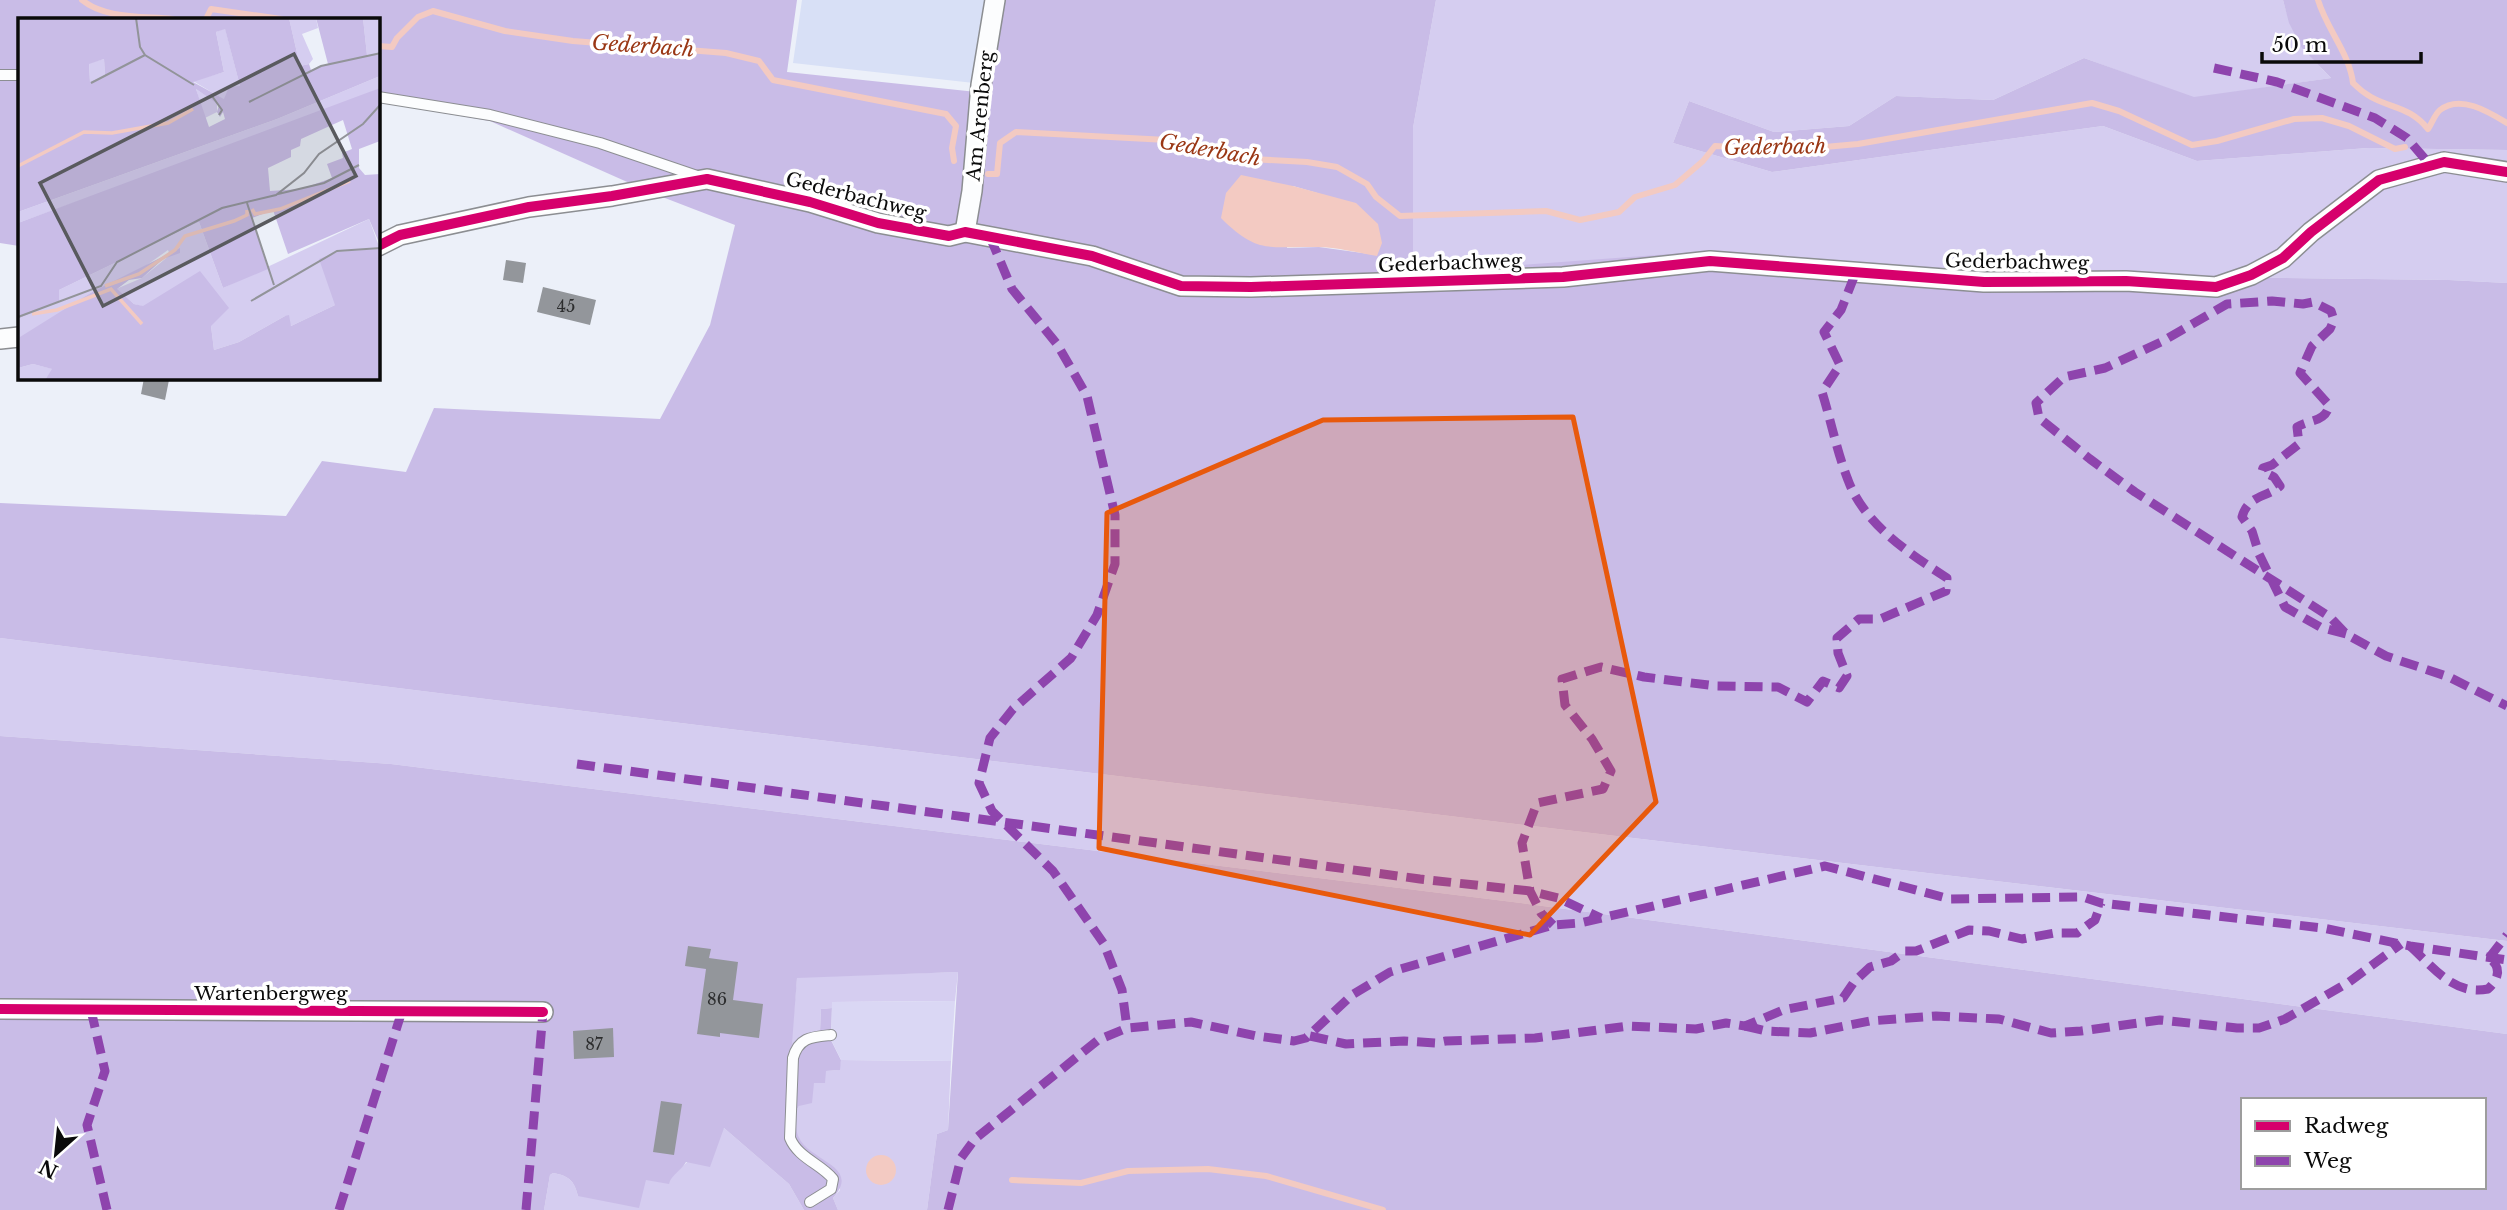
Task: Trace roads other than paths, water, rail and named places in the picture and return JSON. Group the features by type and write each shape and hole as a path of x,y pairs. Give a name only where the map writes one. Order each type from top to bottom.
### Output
{"street":[{"name":"Am Arenberg","path":"965,232 972,191 981,85 995,0"},
{"name":"Gederbachweg","path":"380,245 400,235 529,207 707,179 810,202 877,223 949,236 965,232 1092,256 1181,286 1251,287 1563,277 1710,261 1984,282 2126,281 2216,287 2251,275 2283,258 2311,232 2379,180 2444,162 2507,172"},
{"path":"0,339 18,337"},
{"name":"Wartenbergweg","path":"0,1009 543,1012"}],"lane":[{"path":"0,75 18,75"},
{"name":"Gederbachweg","path":"380,97 490,115 600,143 707,179"},
{"path":"810,1202 831,1189 833,1180 807,1159 790,1138 793,1058 796,1048 804,1040 831,1035"}],"waterway":[{"name":"Gederbach","path":"82,0 113,14 154,18"},
{"path":"2318,0 2343,51 2353,83 2368,95 2408,112 2428,129 2440,110 2456,104 2474,106 2507,123"},
{"name":"Gederbach","path":"206,18 211,9 274,18"},
{"name":"Gederbach","path":"380,46 392,47 397,38 418,17 433,11 505,31 573,41 726,53 759,61 773,80 946,114 956,126 952,148 954,161"},
{"name":"Gederbach","path":"988,174 997,174 1000,143 1016,132 1167,140 1251,159 1307,162 1337,167 1367,184 1376,197 1400,216 1546,211 1580,220 1619,212 1635,197 1675,185 1703,161 1715,146 1791,150 1858,144 2092,103 2119,111 2192,145 2217,141 2294,119 2322,118 2349,126 2395,149 2405,147"},
{"path":"1012,1180 1081,1183 1128,1171 1208,1169 1266,1176 1383,1210"}]}
